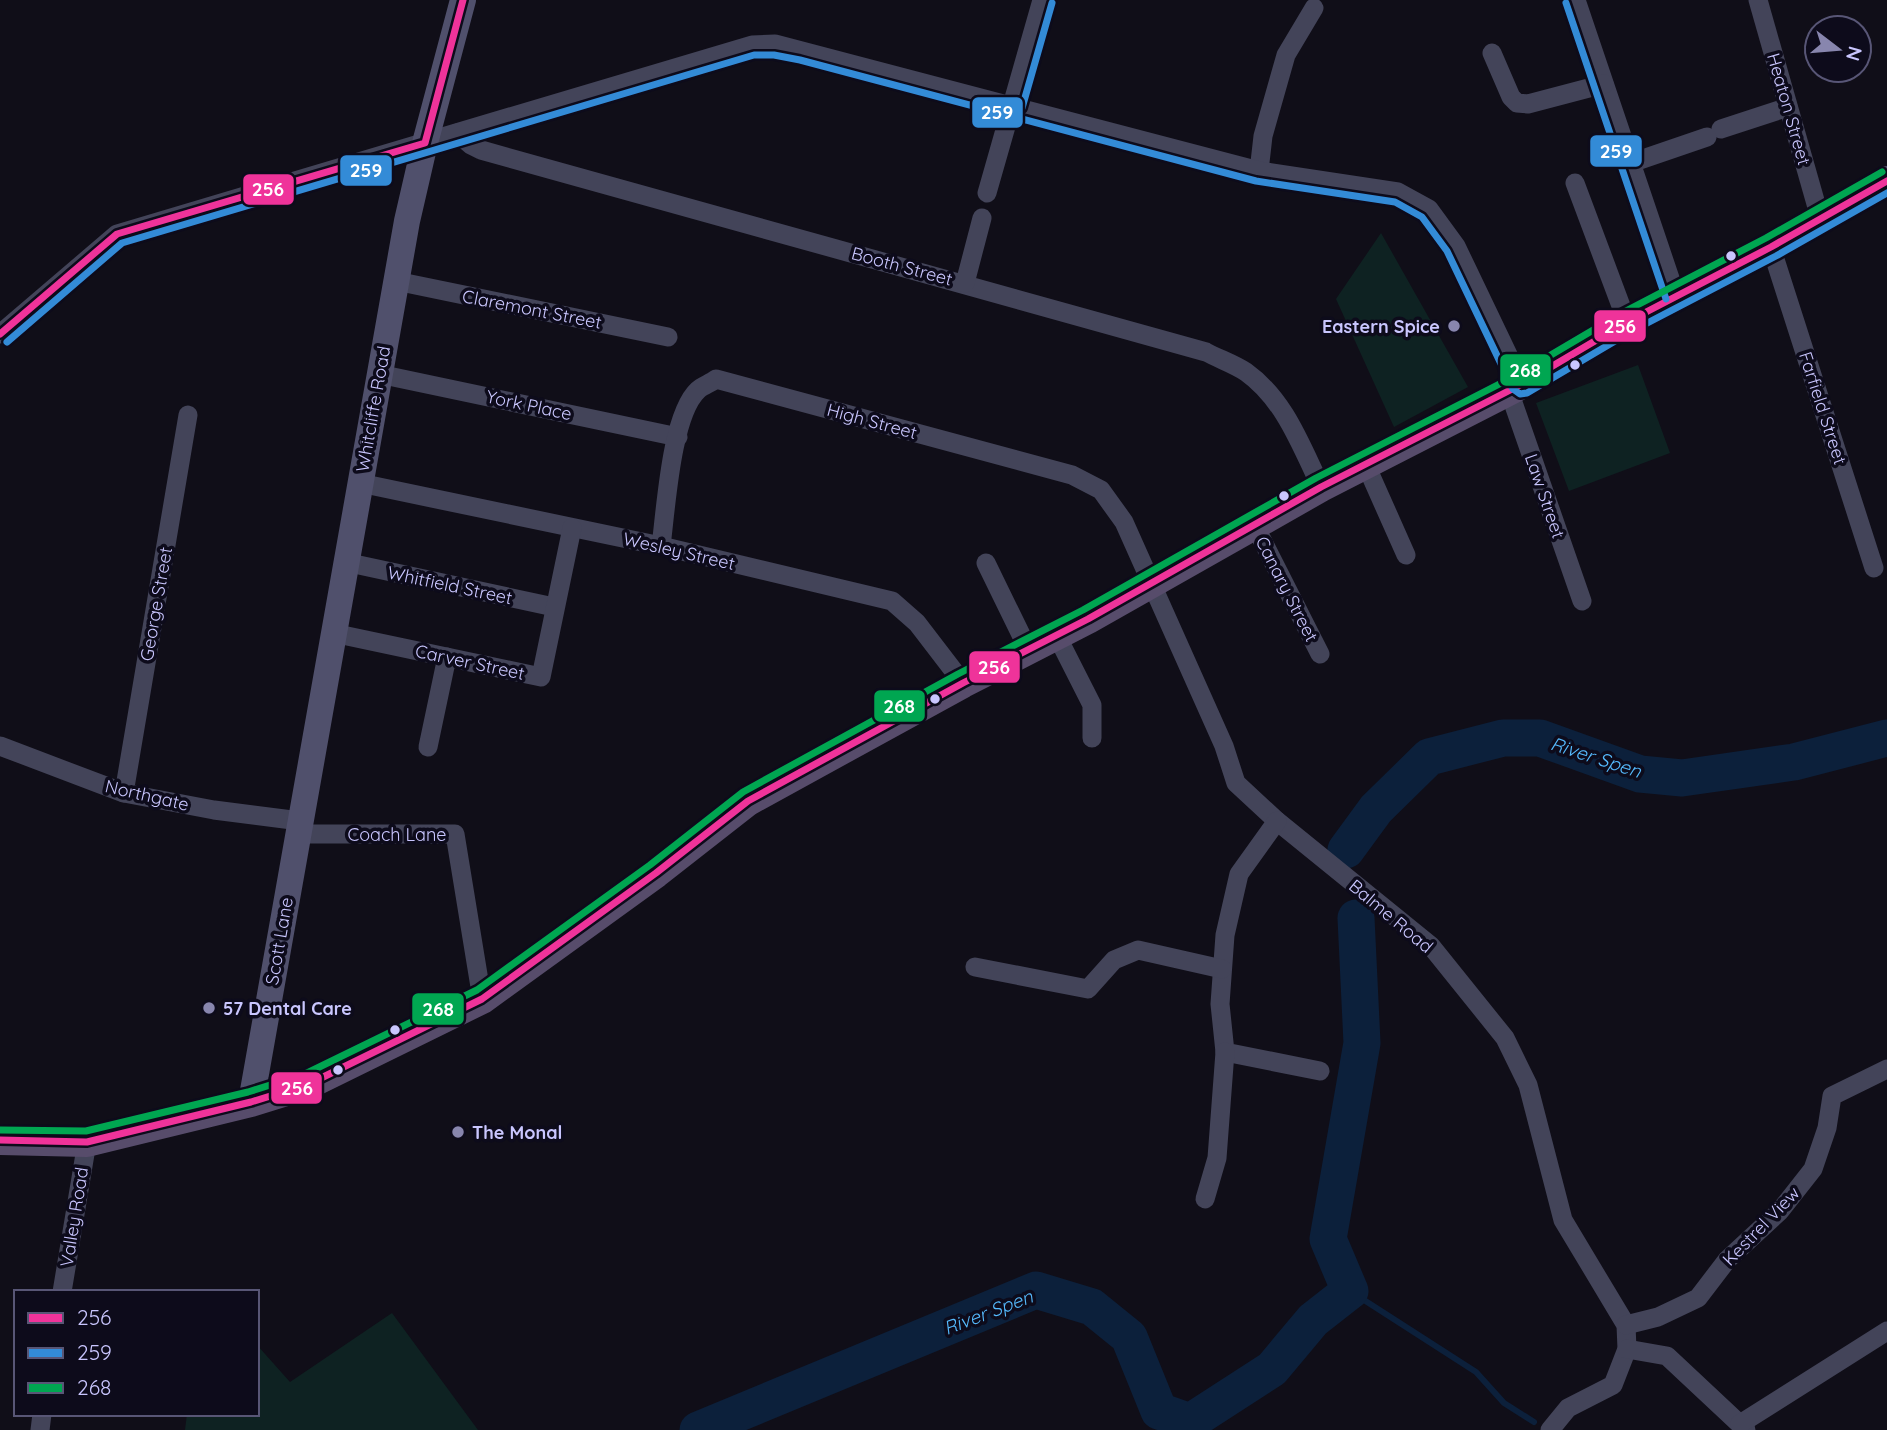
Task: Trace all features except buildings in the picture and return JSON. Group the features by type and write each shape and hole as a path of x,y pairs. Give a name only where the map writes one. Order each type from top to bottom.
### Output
{"main road":[{"name":"Whitcliffe Road","path":"299,827 396,281 425,143 463,0"},
{"path":"0,1140 86,1142 251,1102 309,1084 482,999 656,873 748,801 963,683 1088,619 1321,487 1516,388 1627,322 1771,247 1887,181"},
{"name":"Scott Lane","path":"251,1102 299,827"}],"street":[{"path":"987,193 1042,0"},
{"path":"1576,0 1676,296"},
{"name":"Heaton Street","path":"1758,0 1820,218"},
{"path":"1259,171 1263,136 1286,54 1314,8"},
{"name":"Law Street","path":"457,133 752,45 775,44 1259,171 1398,192 1429,209 1456,246 1516,388 1582,601"},
{"path":"1492,53 1511,97 1517,103 1528,104 1604,84"},
{"path":"1631,163 1788,107"},
{"path":"0,334 117,234 457,133"},
{"name":"Booth Street","path":"457,133 481,150 1206,352 1245,372 1266,389 1281,407 1321,487"},
{"path":"1575,183 1627,322"},
{"path":"965,283 982,218"},
{"name":"Farfield Street","path":"1771,247 1874,568"},
{"name":"Claremont Street","path":"396,281 668,337"},
{"name":"York Place","path":"379,374 678,437"},
{"name":"High Street","path":"661,547 671,469 683,412 698,390 716,379 1072,475 1101,490 1124,522 1152,583"},
{"name":"George Street","path":"124,793 188,415"},
{"path":"1366,465 1406,555"},
{"name":"Wesley Street","path":"360,483 661,547 892,601 917,623 963,683"},
{"name":"Canary Street","path":"1254,524 1320,654"},
{"name":"Carver Street","path":"333,633 541,677 572,528"},
{"name":"Whitfield Street","path":"345,562 554,607"},
{"path":"986,563 1028,649"},
{"name":"Balme Road","path":"1152,583 1224,746 1236,783 1277,821 1431,946 1505,1038 1528,1085 1563,1220 1626,1325 1627,1349"},
{"path":"1056,634 1092,705 1092,738"},
{"path":"428,747 447,657"},
{"name":"Northgate","path":"0,746 124,793 299,827"},
{"path":"1205,1199 1217,1158 1225,1052 1220,1004 1225,935 1239,874 1277,821"},
{"name":"Coach Lane","path":"299,827 455,834 482,999"},
{"path":"975,967 1088,989 1114,960 1138,950 1222,969"},
{"path":"1225,1052 1320,1071"},
{"name":"Kestrel View","path":"1626,1325 1658,1317 1698,1298 1727,1260 1780,1210 1813,1169 1827,1128 1832,1096 1887,1069"},
{"name":"Valley Road","path":"62,1290 86,1142"},
{"path":"1550,1430 1568,1408 1613,1385 1627,1349 1667,1356 1743,1427 1887,1332"}],"green space":[{"path":"1381,233 1468,387 1394,427 1336,299"},
{"path":"1638,365 1670,453 1569,491 1536,403"},
{"path":"392,1313 478,1430 185,1430 187,1416 259,1416 259,1347 290,1382"}],"waterway":[{"name":"River Spen","path":"1346,850 1376,809 1429,757 1503,738 1540,738 1640,774 1682,778 1794,762 1887,738"},
{"name":"River Spen","path":"698,1430 1036,1290 1092,1307 1129,1337 1159,1411 1190,1422 1272,1369 1313,1320 1350,1291 1328,1239 1362,1043 1356,918"},
{"path":"1350,1291 1476,1372 1504,1403 1534,1422"}],"transit line":[{"name":"256","path":"0,334 117,234 425,143 463,0"},
{"name":"259","path":"1022,108 1052,3"},
{"name":"259","path":"1566,3 1666,299"},
{"name":"259","path":"7,342 122,243 754,55 774,55 800,60 1256,181 1395,202 1422,217 1447,251 1513,389 1520,394 1527,393 1632,331 1776,256 1887,193"},
{"name":"268","path":"0,1130 86,1131 248,1092 305,1074 477,990 650,865 743,792 958,674 1083,610 1316,478 1517,375 1622,313 1766,238 1882,172"},
{"name":"256","path":"0,1140 87,1142 251,1102 309,1084 482,999 656,873 748,801 963,683 1088,619 1321,487 1522,384 1627,322 1771,247 1887,181"}],"place":[{"name":"Eastern Spice","path":"1454,326"},
{"name":"57 Dental Care","path":"209,1008"},
{"name":"The Monal","path":"458,1132"}]}
